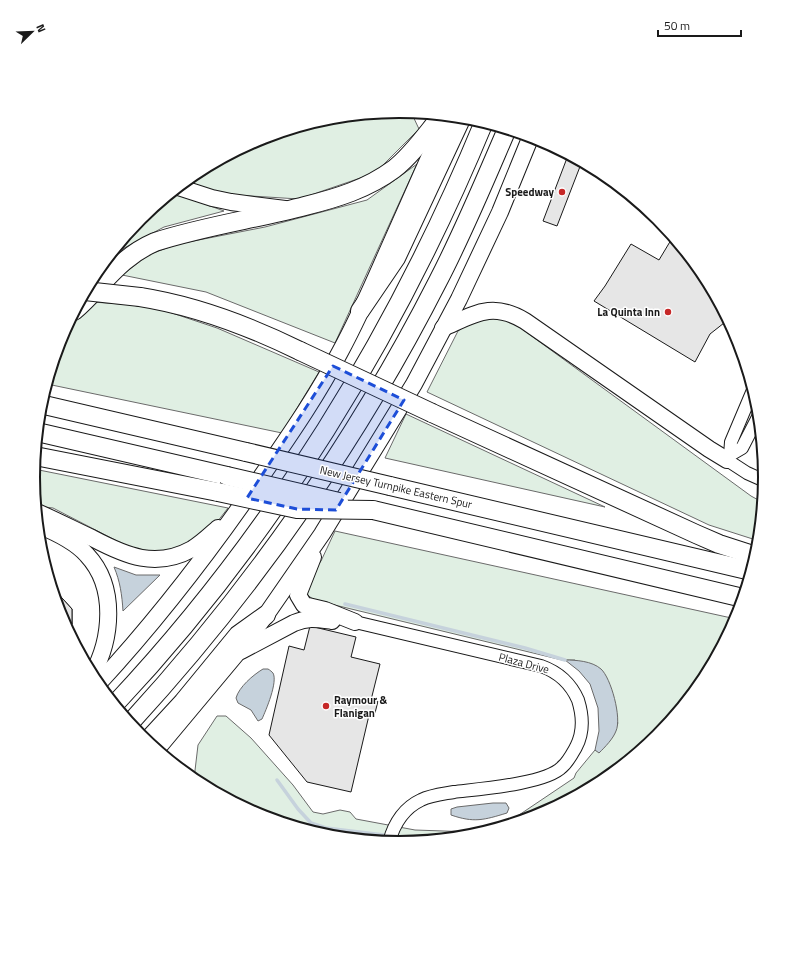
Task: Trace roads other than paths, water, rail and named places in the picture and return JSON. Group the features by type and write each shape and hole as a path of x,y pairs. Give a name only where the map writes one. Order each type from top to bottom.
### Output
{"highway":[{"path":"88,298 120,264 145,246 175,236 292,210 350,193 366,186 384,176 400,164 438,120"},
{"path":"360,312 396,258 459,123"},
{"path":"118,700 171,640 226,573 317,443 364,366 402,299 438,227 482,127"},
{"path":"134,718 171,678 243,589 288,528 348,440 382,384 439,280 505,134"},
{"path":"91,292 140,297 173,303 217,316 300,351 718,544 749,554"},
{"name":"New Jersey Turnpike Eastern Spur","path":"47,406 746,570"},
{"path":"43,433 737,597"},
{"path":"41,457 297,509 373,510"},
{"path":"152,736 183,702 238,635 266,615"}],"main road":[{"path":"103,679 163,609 196,568 237,513 318,392 341,351 360,312 445,121"},
{"path":"161,745 238,652 266,615 322,534 414,384 491,231 528,142"},
{"path":"184,189 212,198 231,202 292,210"},
{"path":"443,328 476,313 484,311 509,312 525,321 709,449 729,458"},
{"path":"42,514 119,552 134,557 158,560 172,558 194,548 237,513"},
{"path":"44,528 76,545 87,554 97,568 103,581 107,595 108,624 102,654 96,668"},
{"path":"322,534 298,595 304,605 325,610 356,622"},
{"path":"238,652 302,620 316,618 356,622"}],"street":[{"path":"729,458 731,442 749,399"},
{"path":"729,458 742,448 754,425"},
{"path":"729,458 747,473 758,478"},
{"name":"Plaza Drive","path":"356,622 541,666 551,670 561,677 570,687 581,710 581,733 577,744 562,768 555,773 544,778 521,783 441,794 423,799 414,804 398,821 391,836"}],"waterway":[{"path":"345,604 525,648 565,660"},
{"path":"277,780 298,809 311,823 326,828 388,836"}],"place":[{"name":"Speedway","path":"562,192"},
{"name":"La Quinta Inn","path":"668,312"},
{"name":"Raymour & Flanigan","path":"326,706"}]}
